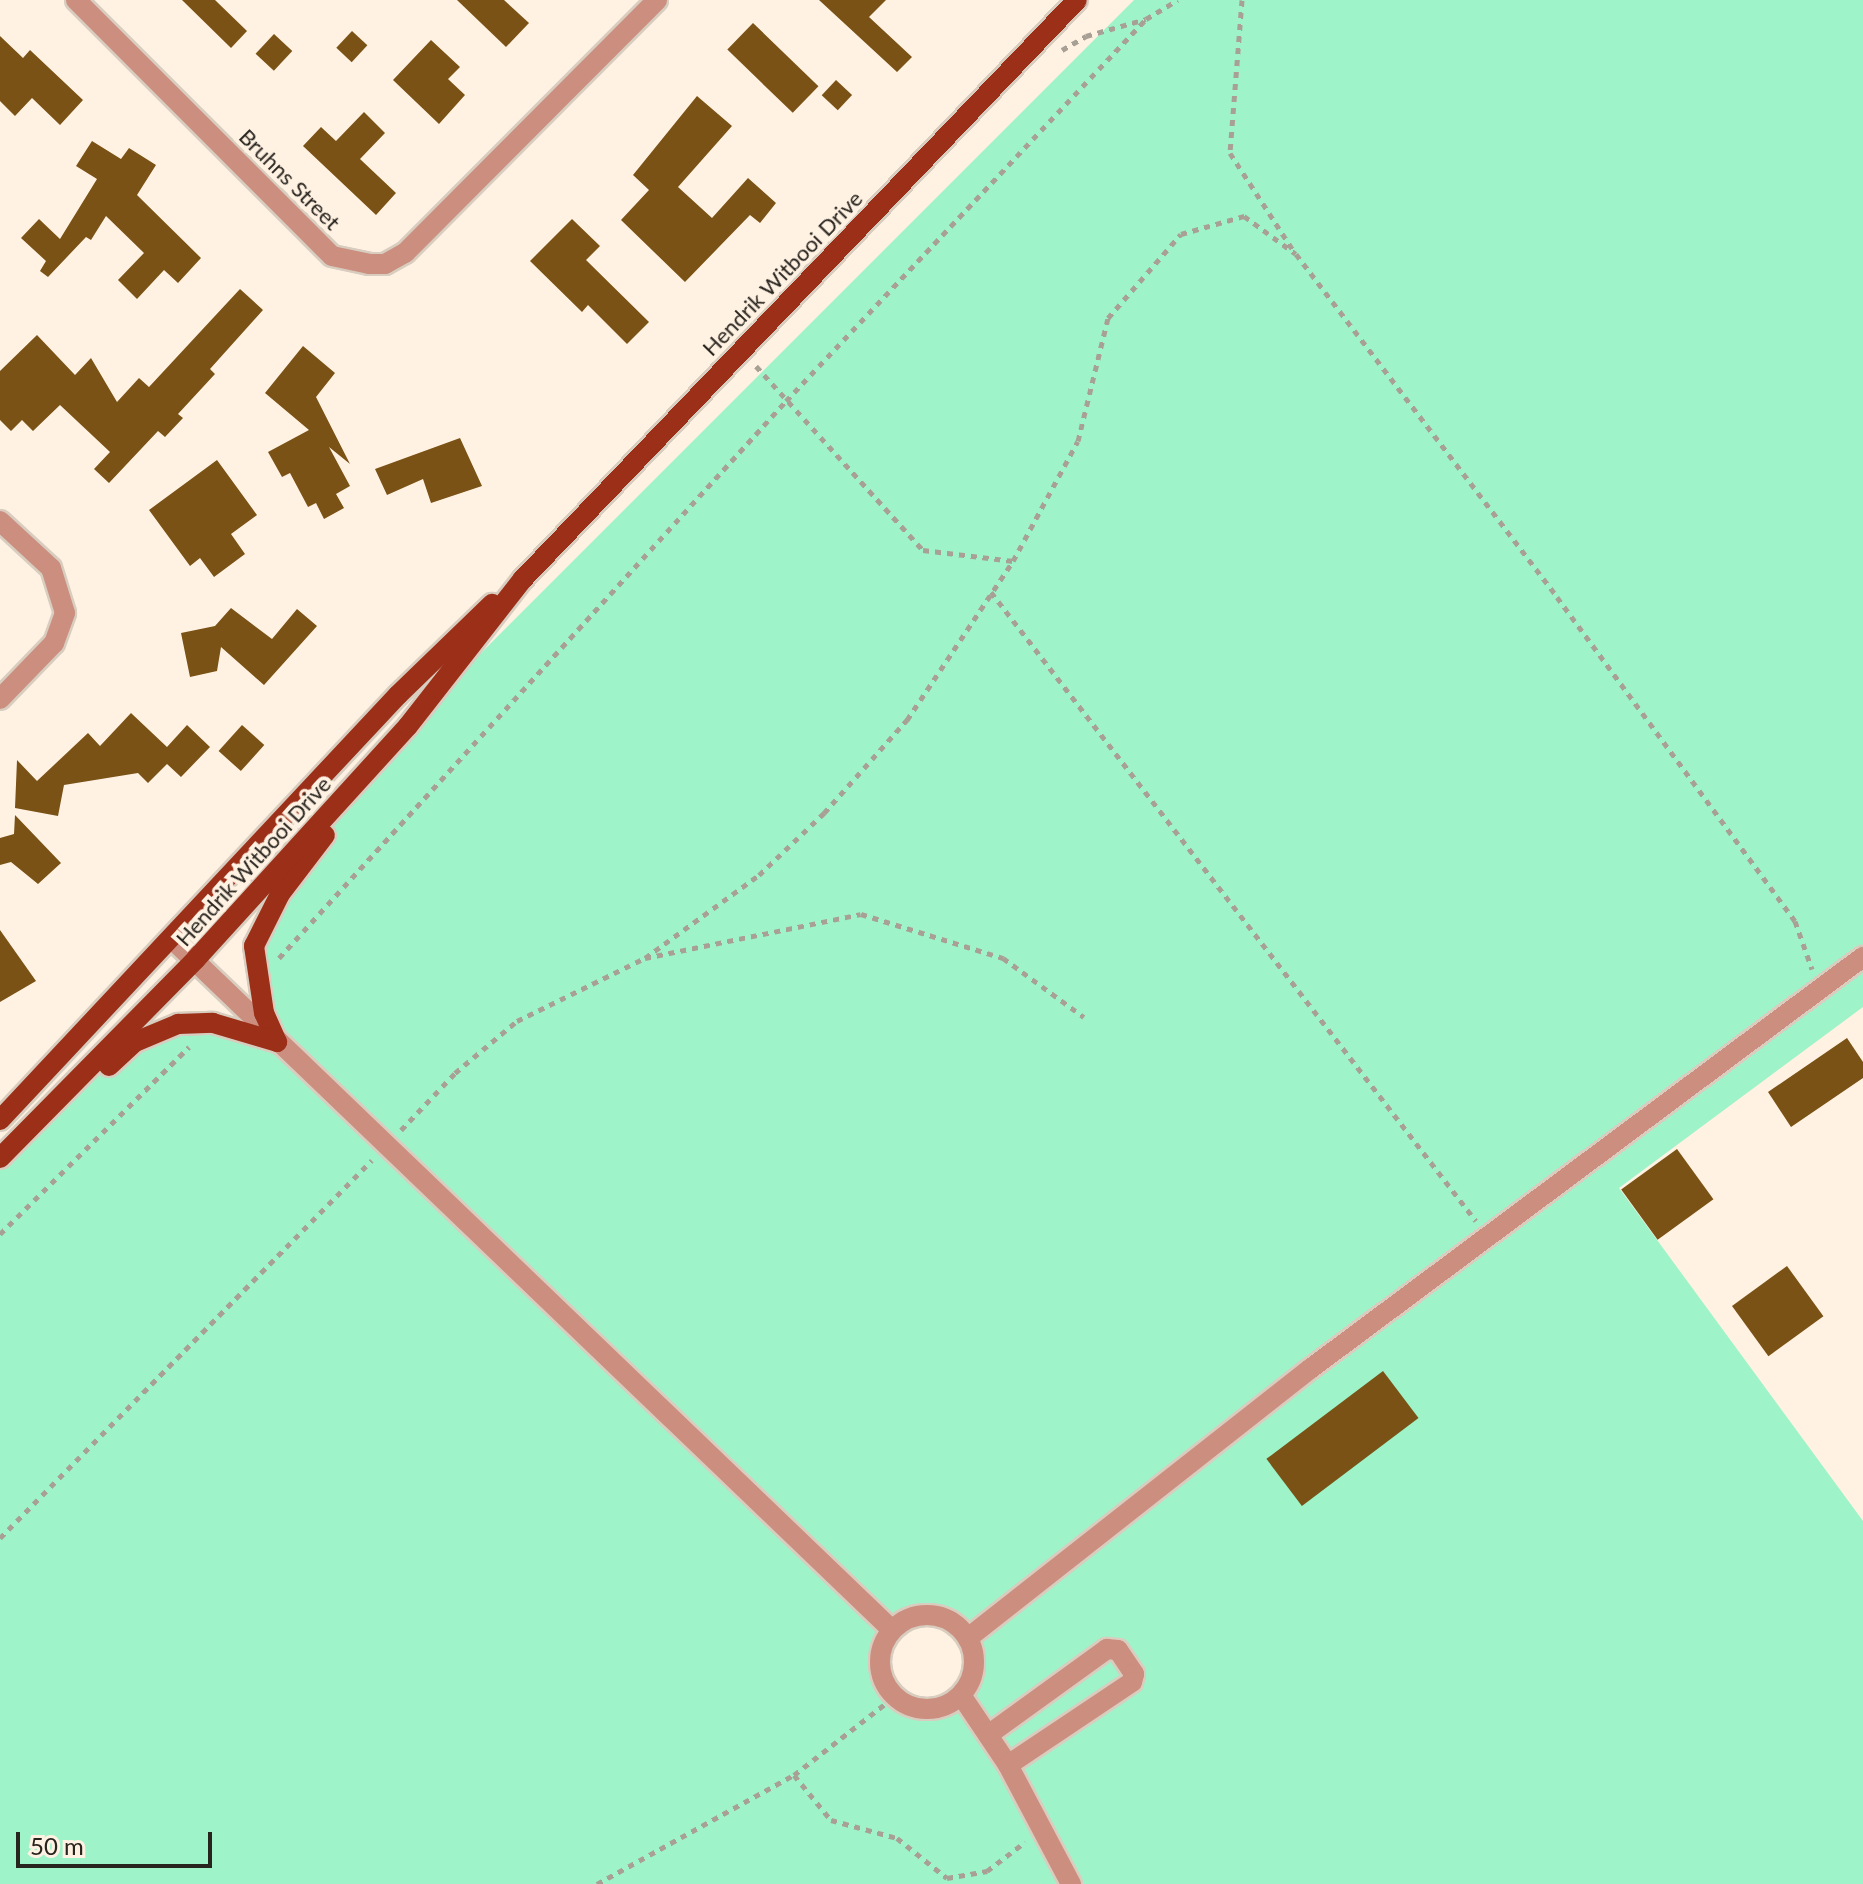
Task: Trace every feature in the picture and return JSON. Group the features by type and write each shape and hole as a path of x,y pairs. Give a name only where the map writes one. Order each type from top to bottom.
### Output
{"main road":[{"name":"Hendrik Witbooi Drive","path":"0,1120 398,695 523,579 1077,0"},
{"name":"Hendrik Witbooi Drive","path":"0,1158 196,959 408,726 523,579"},
{"path":"277,1042 257,981 254,946 280,894 408,726"},
{"path":"0,1166 135,1042 178,1024 213,1023 277,1042"}],"street":[{"name":"Bruhns Street","path":"76,0 332,256 377,264 405,253 657,0"},
{"path":"0,521 51,568 65,613 54,643 0,699"},
{"path":"171,938 892,1630"},
{"path":"968,1638 1310,1369 1863,957"},
{"path":"932,1615 959,1627 968,1638 974,1668 961,1695 935,1709 921,1709 895,1696 886,1685 880,1657 892,1630 917,1616 932,1615"},
{"path":"988,1735 1107,1649 1118,1650 1134,1674 1132,1682 1008,1765"},
{"path":"961,1695 1008,1765 1071,1884"}],"path":[{"path":"1059,52 1086,36 1146,19 1178,0"},
{"path":"1242,0 1230,153 1296,254 1557,597 1795,921 1820,990"},
{"path":"257,981 786,401 1146,19"},
{"path":"0,1538 455,1073 517,1021 645,958 759,875 824,813 907,720 1013,561 1078,441 1108,318 1181,234 1244,216 1296,254"},
{"path":"742,350 923,550 1013,561"},
{"path":"991,592 1489,1237"},
{"path":"645,958 861,914 1003,958 1084,1017"},
{"path":"0,1234 213,1023"},
{"path":"597,1884 794,1775 895,1696"},
{"path":"794,1775 831,1820 897,1838 947,1878 987,1871 1041,1829"}],"green space":[{"path":"1134,0 1863,0 1863,1007 1619,1188 1863,1521 1863,1884 0,1884 0,1166 135,1042 178,1024 277,1041 254,968 280,894 408,726","holes":["932,1615 959,1627 968,1638 974,1668 961,1695 935,1709 907,1705 886,1685 881,1657 892,1630 917,1616"]}],"building":[{"path":"182,0 215,0 247,31 231,48"},
{"path":"457,0 504,0 529,23 506,47"},
{"path":"819,0 886,0 869,17 912,57 897,72"},
{"path":"753,23 818,86 793,113 727,50"},
{"path":"352,31 367,45 352,62 336,48"},
{"path":"274,34 292,51 274,71 256,54"},
{"path":"0,36 23,58 30,50 83,100 60,125 32,98 15,116 0,101"},
{"path":"431,40 460,67 448,79 465,95 439,124 393,80"},
{"path":"836,80 852,95 838,110 822,95"},
{"path":"697,96 732,126 678,187 712,218 748,178 776,203 760,223 750,215 685,282 621,220 649,190 633,175"},
{"path":"364,112 385,133 360,159 396,193 376,215 303,146 321,127 336,141"},
{"path":"92,141 121,159 129,148 156,165 137,195 201,258 178,283 164,270 137,299 118,280 144,253 106,216 91,240 86,237 48,277 40,271 46,261 21,238 39,219 60,239 97,179 76,166"},
{"path":"572,219 600,246 586,260 649,322 627,344 588,305 582,312 530,261"},
{"path":"240,289 263,310 210,369 215,374 178,414 183,418 165,437 158,431 109,483 94,469 110,452 60,405 33,431 22,420 11,431 0,420 0,371 37,335 75,375 91,358 117,402 139,378 149,387"},
{"path":"303,346 335,373 316,397 350,464 329,447 350,486 336,494 344,508 324,519 316,503 308,507 290,473 282,477 268,452 309,430 265,393"},
{"path":"460,438 482,486 431,503 423,479 387,495 375,469"},
{"path":"217,460 257,515 231,534 245,554 214,577 200,558 190,566 149,510"},
{"path":"231,608 272,639 297,609 317,626 264,685 221,647 217,671 190,677 181,633 215,626"},
{"path":"131,713 167,747 187,725 210,747 181,777 167,764 148,783 138,773 64,785 58,816 15,808 17,760 37,781 88,733 100,746"},
{"path":"242,725 264,745 241,771 219,751"},
{"path":"15,815 61,863 38,884 11,862 0,865 0,838 14,834"},
{"path":"0,930 36,981 0,1002"},
{"path":"1847,1038 1863,1062 1863,1078 1791,1127 1768,1092"},
{"path":"1677,1149 1713,1199 1658,1240 1621,1190"},
{"path":"1787,1266 1823,1316 1768,1356 1732,1306"},
{"path":"1383,1371 1419,1418 1302,1506 1266,1459"}]}
